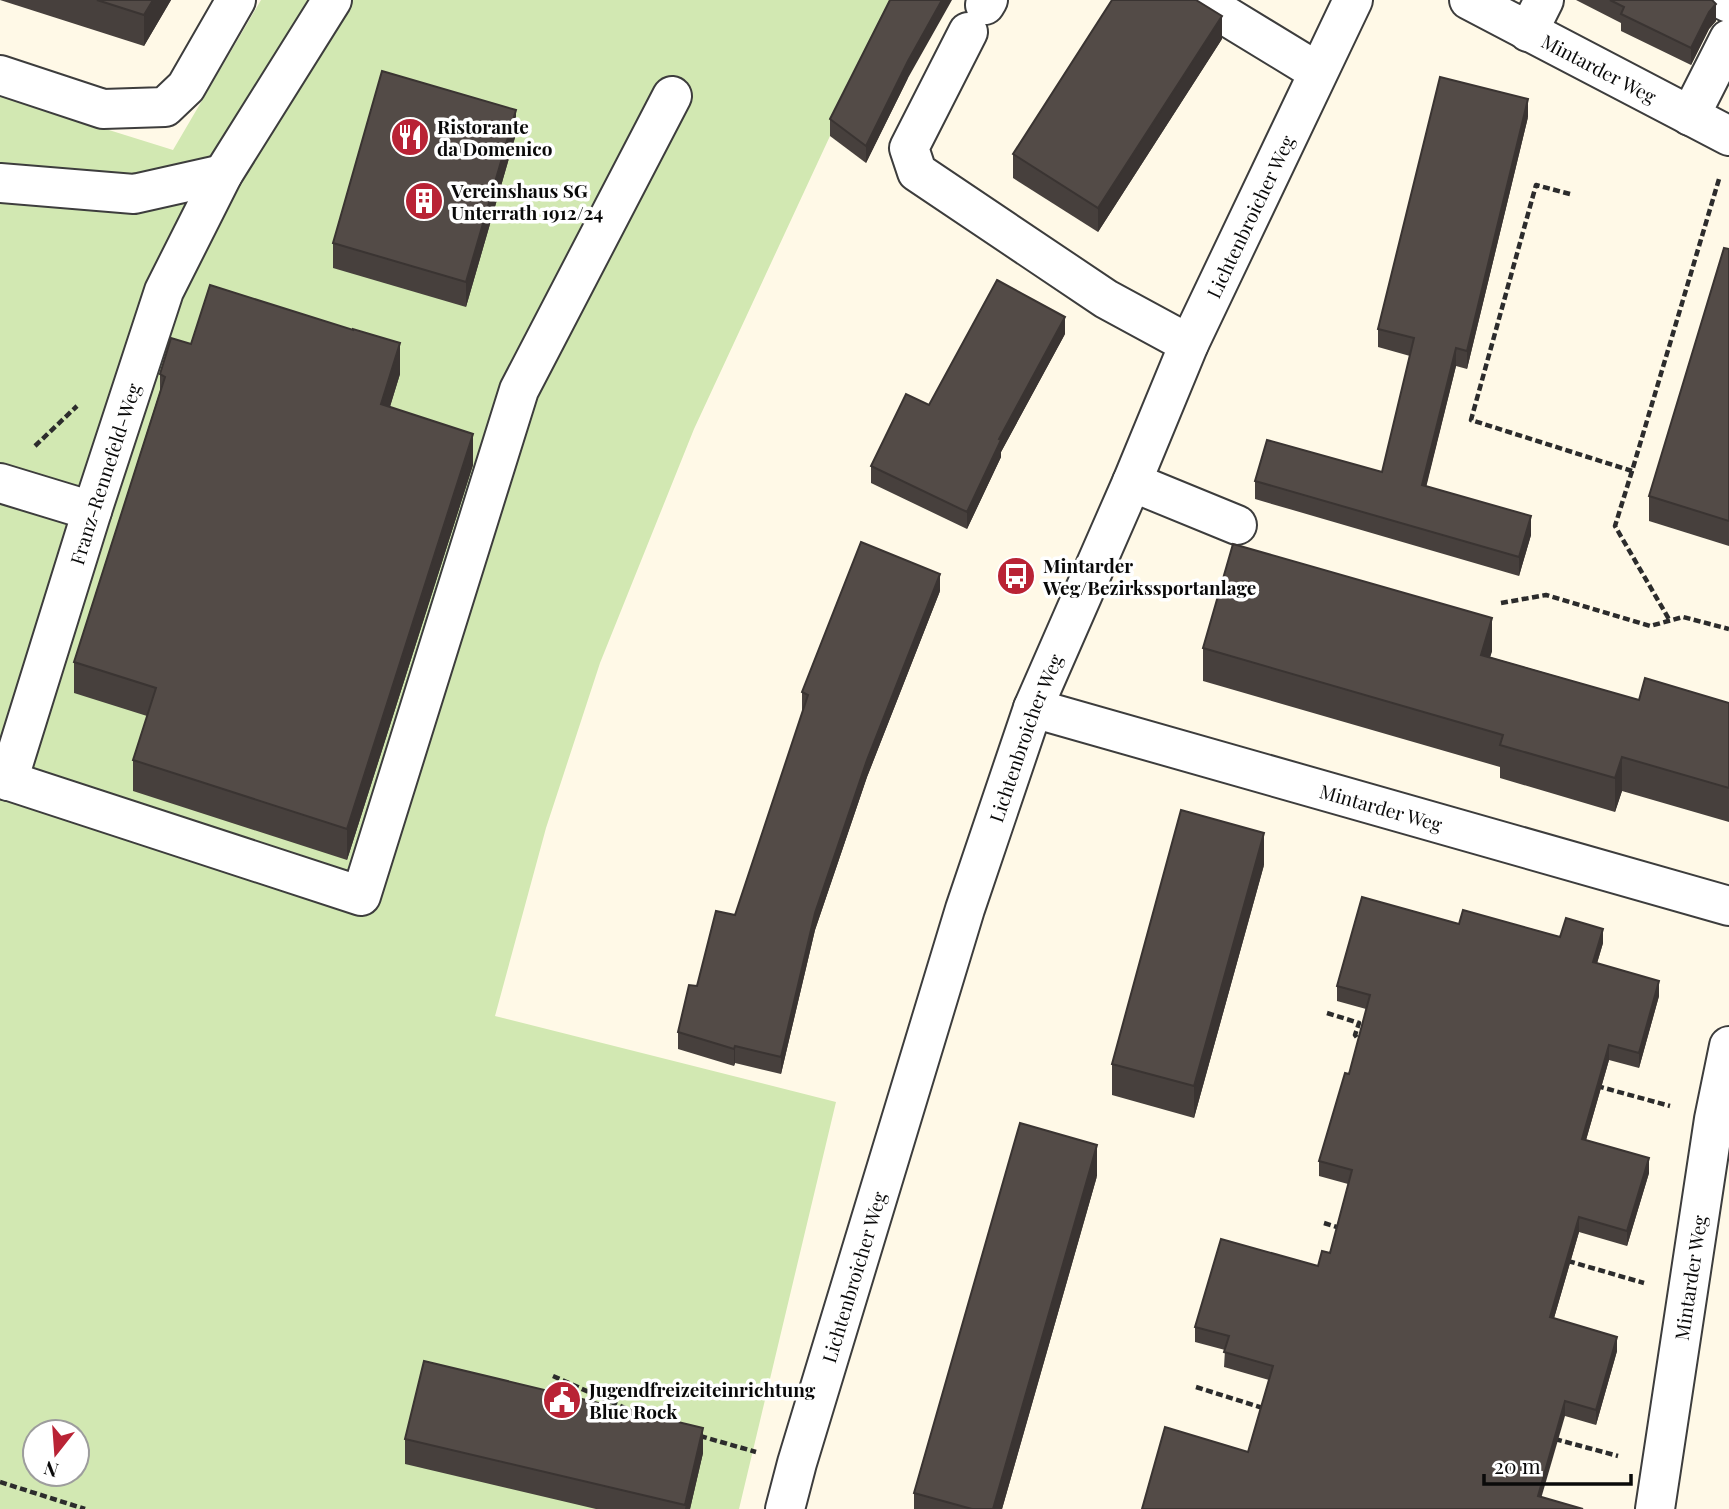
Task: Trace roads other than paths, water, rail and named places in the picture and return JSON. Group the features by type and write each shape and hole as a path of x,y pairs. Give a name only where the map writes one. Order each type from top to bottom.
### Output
{"street":[{"path":"0,75 103,109 165,107 186,88 236,0"},
{"name":"Franz-Rennefeld-Weg","path":"4,780 164,291 223,174 332,0"},
{"path":"1200,0 1318,72"},
{"name":"Lichtenbroicher Weg","path":"785,1509 965,909 1032,708 1189,344 1353,0"},
{"name":"Mintarder Weg","path":"1469,0 1536,16 1690,116 1725,154"},
{"path":"1723,0 1729,3"},
{"path":"980,12 909,148 917,172 1106,299 1189,344"},
{"path":"1690,116 1729,39"},
{"path":"4,780 361,897 519,390 672,96"},
{"path":"0,183 134,194 223,174"},
{"path":"1132,481 1237,525"},
{"path":"0,482 92,511"},
{"name":"Mintarder Weg","path":"1032,708 1729,906"},
{"name":"Mintarder Weg","path":"1655,1509 1714,1119 1729,1046"}],"place":[{"name":"Ristorante da Domenico","path":"410,137"},
{"name":"Vereinshaus SG Unterrath 1912/24","path":"424,201"},
{"name":"Mintarder Weg/Bezirkssportanlage","path":"1016,576"},
{"name":"Jugendfreizeiteinrichtung Blue Rock","path":"562,1400"}]}
